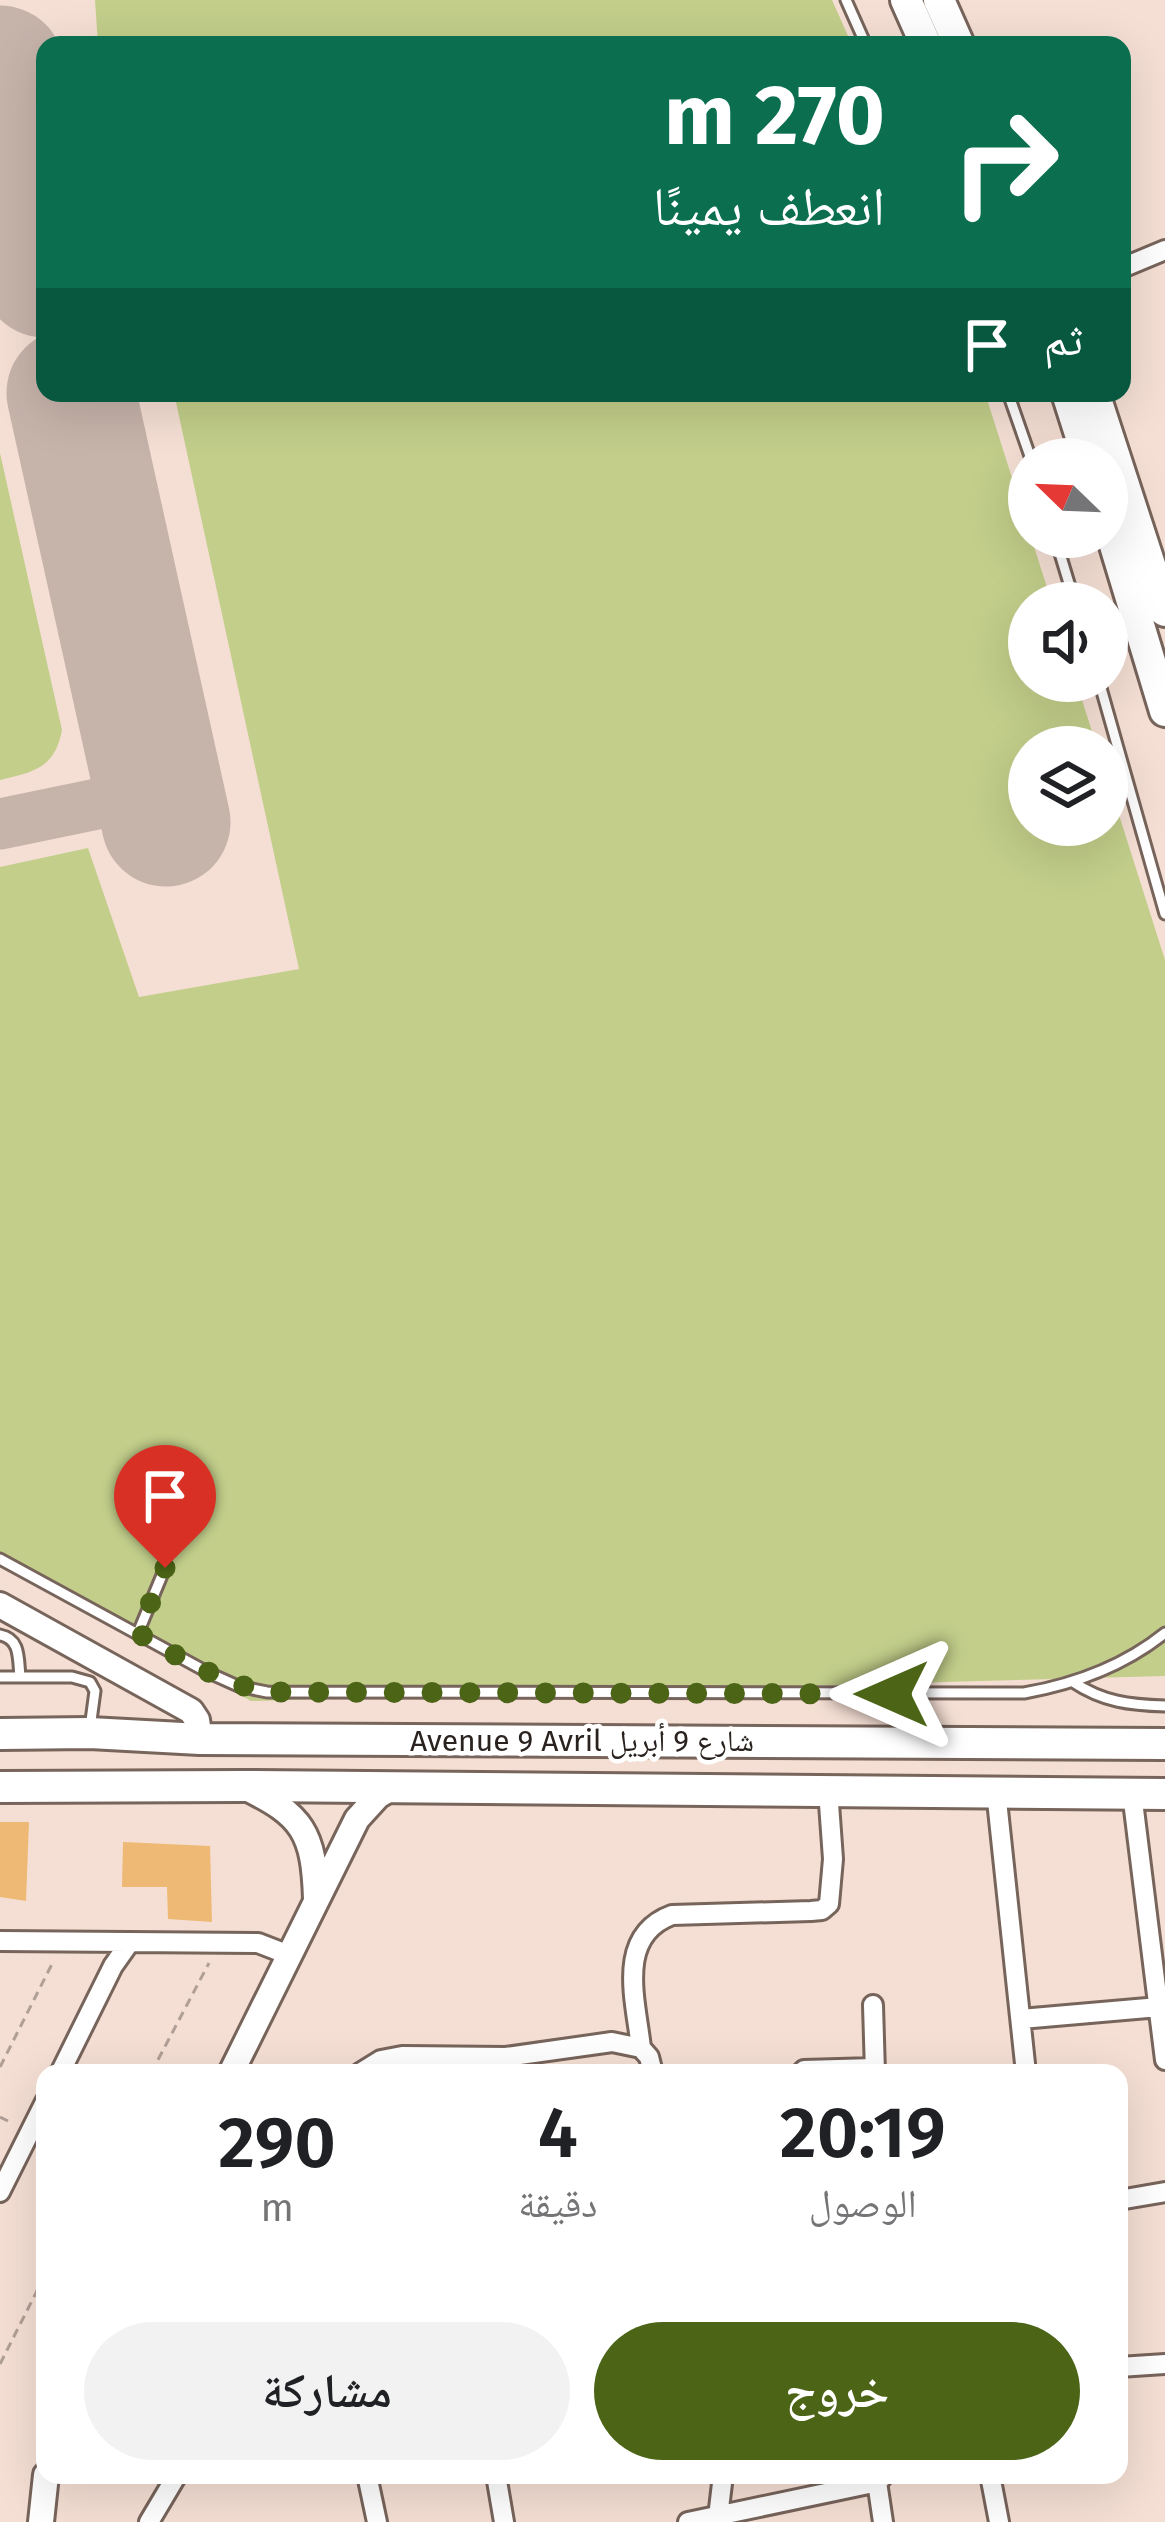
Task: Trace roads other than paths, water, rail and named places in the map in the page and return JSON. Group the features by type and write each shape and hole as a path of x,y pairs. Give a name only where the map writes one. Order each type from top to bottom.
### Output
{"main road":[{"path":"906,0 922,36"},
{"path":"939,0 955,36"},
{"path":"1070,402 1081,438"},
{"path":"1097,402 1165,610"},
{"path":"1119,558 1165,712"},
{"name":"Avenue 9 Avril شارع 9 أبريل","path":"0,1734 1165,1744"},
{"name":"Avenue 9 Avril شارع 9 أبريل","path":"0,1787 996,1791 1155,1796"}],"street":[{"path":"1131,264 1165,250"},
{"path":"0,1605 191,1711 200,1739"},
{"path":"242,1786 278,1803 301,1826 315,1874 316,1902"},
{"path":"236,2064 357,1820 393,1787"},
{"path":"641,2048 634,1960 637,1945 657,1921 672,1915 822,1910 829,1904 833,1859 828,1790"},
{"path":"996,1791 1025,2064"},
{"path":"1155,1796 1159,2007 1165,2060"},
{"path":"0,1940 262,1944 290,1955"},
{"path":"64,2064 112,1966 130,1942"},
{"path":"873,2005 874,2064"},
{"path":"1021,2019 1159,2007"},
{"path":"512,2064 612,2042 641,2048 651,2064"},
{"path":"375,2064 402,2056 495,2064"},
{"path":"0,2192 36,2120"},
{"path":"1128,2198 1165,2192"},
{"path":"1128,2366 1165,2364"},
{"path":"41,2522 45,2484"},
{"path":"149,2522 172,2484"},
{"path":"369,2484 376,2522"},
{"path":"498,2484 504,2522"},
{"path":"718,2516 722,2484"},
{"path":"688,2522 850,2484"},
{"path":"880,2484 883,2522"},
{"path":"992,2484 999,2522"}],"lane":[{"path":"846,0 862,36"},
{"path":"1011,402 1024,438"},
{"path":"1105,702 1165,914"},
{"path":"0,1559 196,1667 238,1686 282,1693 1024,1693 1073,1682 1131,1657 1165,1634"},
{"path":"138,1633 165,1568"},
{"path":"0,1635 16,1645 20,1677"},
{"path":"0,1677 72,1677 90,1682 94,1691 90,1733"},
{"path":"1073,1682 1105,1700 1165,1706"}]}
